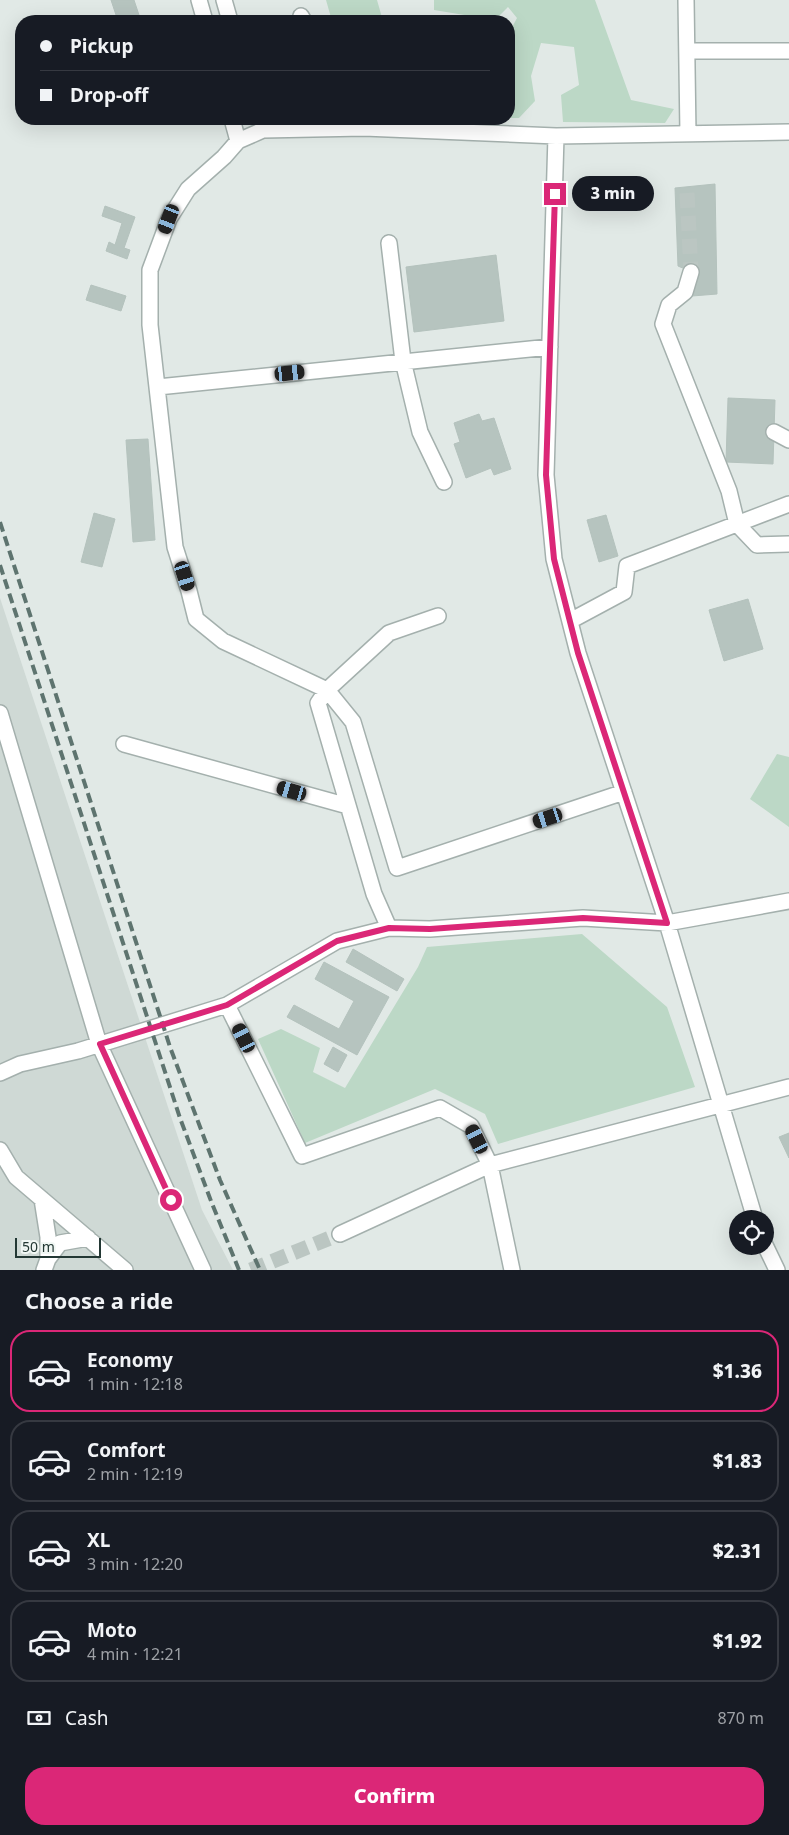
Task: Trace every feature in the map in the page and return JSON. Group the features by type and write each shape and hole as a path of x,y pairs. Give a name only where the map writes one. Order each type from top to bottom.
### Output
{"street":[{"path":"199,0 203,15"},
{"path":"224,0 228,15"},
{"path":"686,0 688,134"},
{"path":"687,51 789,51"},
{"path":"234,125 238,141"},
{"path":"624,792 397,868 353,722 328,690 223,641 196,619 175,547 150,325 150,270 169,219 188,188 224,157 238,141 261,125 364,128 418,125 556,136 789,132"},
{"path":"556,136 546,475 554,559 578,653 667,923 752,1210"},
{"path":"389,243 403,361 420,432 444,482"},
{"path":"691,272 685,292 669,305 663,324 729,491 737,524 757,545 789,544"},
{"path":"158,387 550,347"},
{"path":"774,432 789,440"},
{"path":"570,621 624,592 627,566 789,504"},
{"path":"389,928 374,894 318,704 328,690 389,633 438,616"},
{"path":"0,713 100,1044 203,1270"},
{"path":"124,744 348,806"},
{"path":"0,1085 7,1068 100,1044 227,1005 337,941 389,928 430,929 583,918 667,923 789,901"},
{"path":"227,1005 302,1156 440,1108 471,1126 490,1165 512,1270"},
{"path":"340,1234 490,1165 789,1087"},
{"path":"0,1150 16,1177 125,1270"},
{"path":"42,1199 48,1237 46,1264"},
{"path":"46,1264 60,1244 88,1238"},
{"path":"770,1255 777,1270"}],"shaded area":[{"path":"0,598 202,1210 233,1270 0,1270"}],"green space":[{"path":"326,0 377,0 381,15 330,15"},
{"path":"434,0 595,0 631,100 674,109 665,123 563,122 561,95 579,85 574,47 541,43 531,76 535,101 519,118 515,118 515,22 517,18 515,15 508,7 500,15 464,15 434,10"},
{"path":"777,754 789,757 789,827 750,799"},
{"path":"582,934 667,1007 695,1087 498,1144 485,1114 435,1089 305,1143 258,1039 281,1029 320,1048 313,1072 345,1088 418,967 427,947"}],"building":[{"path":"111,0 134,0 139,15 116,15"},
{"path":"715,184 717,294 692,296 699,275 678,266 675,188"},
{"path":"105,206 135,217 124,248 130,250 127,259 106,251 109,242 115,245 122,223 102,216"},
{"path":"496,255 504,321 414,332 406,267"},
{"path":"91,285 126,296 121,311 86,300"},
{"path":"728,398 775,400 773,464 726,462"},
{"path":"479,414 482,421 494,418 511,469 494,475 491,468 466,478 454,444 460,442 454,423"},
{"path":"148,439 155,540 133,542 126,440"},
{"path":"94,513 115,519 102,567 81,562"},
{"path":"606,515 618,556 599,562 587,520"},
{"path":"748,599 763,649 724,661 709,610"},
{"path":"353,949 404,979 397,991 346,962"},
{"path":"324,962 389,997 357,1055 287,1017 294,1005 339,1029 354,1001 315,979"},
{"path":"333,1047 347,1055 338,1072 324,1064"},
{"path":"789,1133 789,1158 779,1137"}],"tunnel":[{"path":"687,193 691,272"},
{"path":"251,1270 340,1234"}],"railway":[{"path":"0,522 170,1047 220,1180 260,1270"},
{"path":"0,565 180,1118 239,1270"}],"route":[{"path":"171,1200 100,1044 227,1005 337,941 389,928 430,929 583,918 667,923 578,653 554,559 546,475 555,194"}]}
